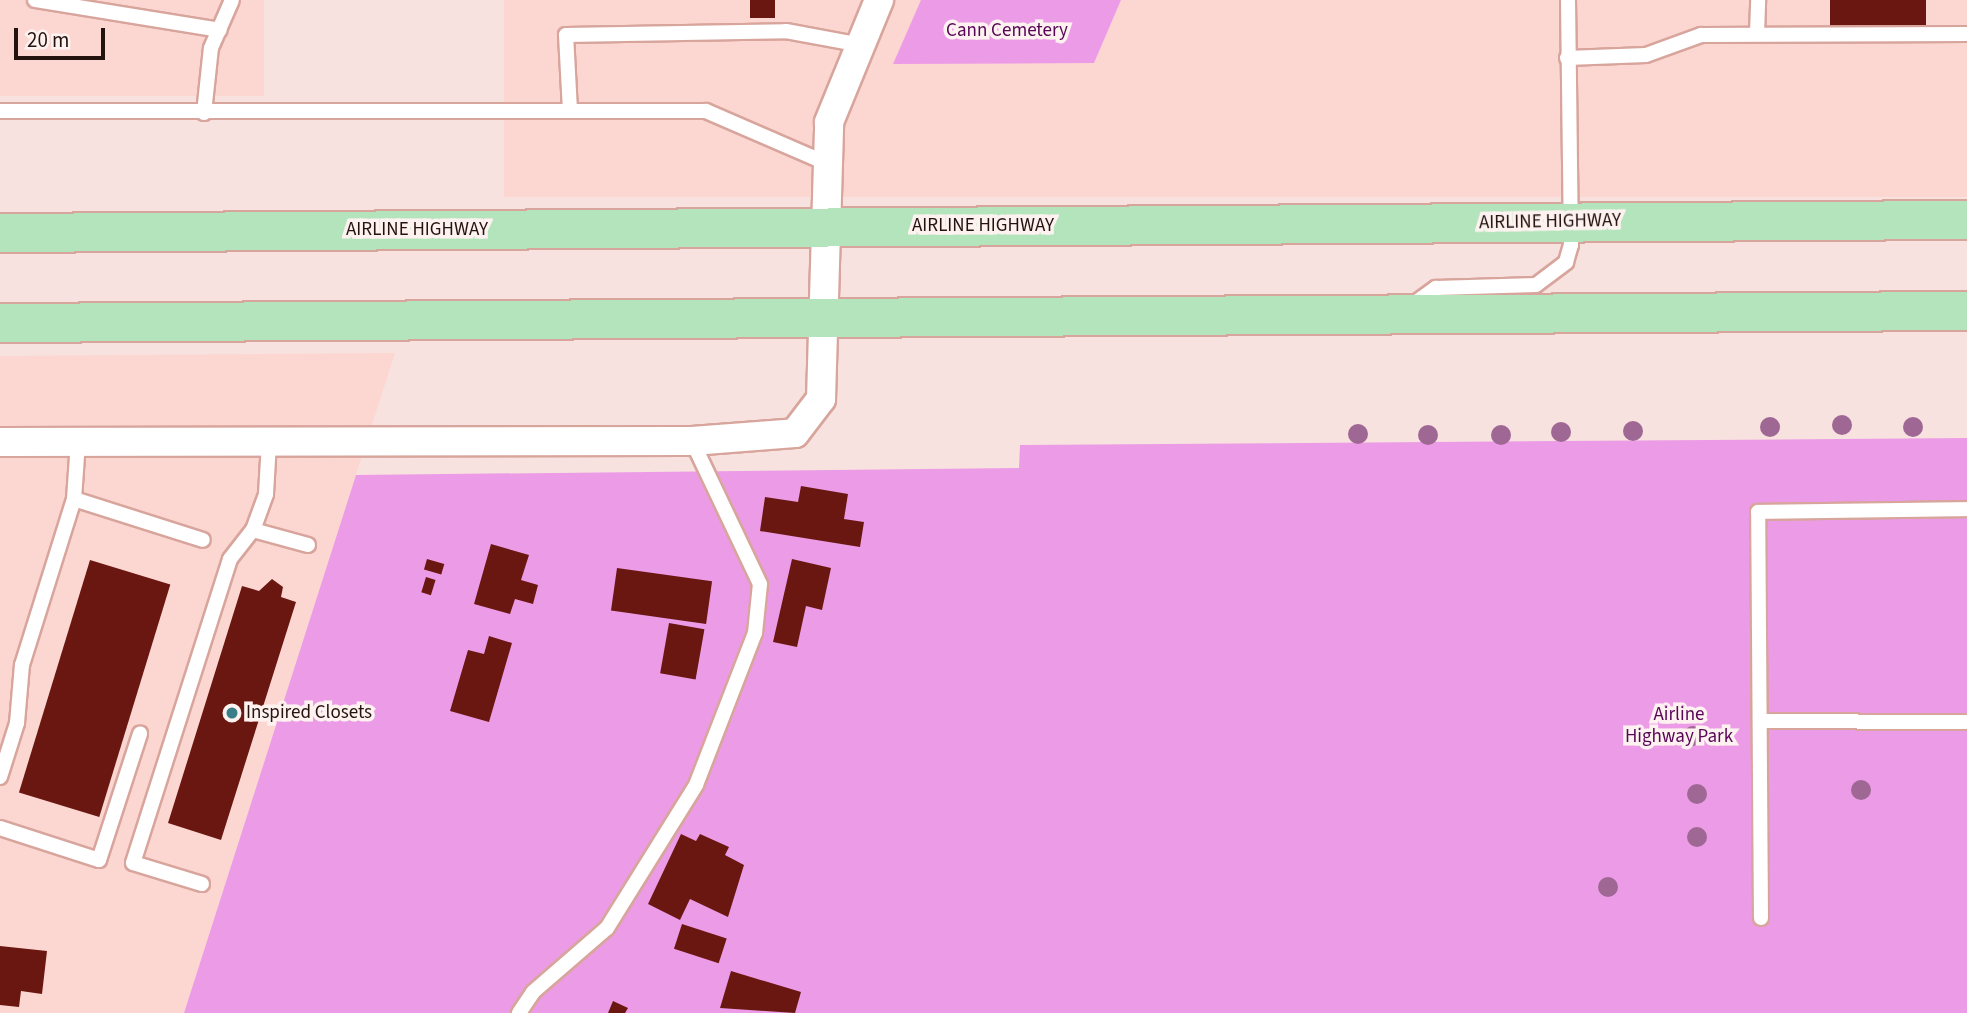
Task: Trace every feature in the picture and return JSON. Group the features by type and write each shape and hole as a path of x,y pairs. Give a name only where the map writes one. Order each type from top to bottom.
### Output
{"highway":[{"name":"AIRLINE HIGHWAY","path":"0,233 1967,220"},
{"path":"0,323 1967,311"}],"street":[{"path":"0,442 692,441 771,439 794,433 812,418 821,399 829,122 879,0"}],"lane":[{"path":"36,0 219,30"},
{"path":"204,113 211,48 232,0"},
{"path":"1402,313 1436,288 1536,285 1555,275 1571,245 1568,0"},
{"path":"1757,34 1758,0"},
{"path":"570,111 566,35 786,31 861,45"},
{"path":"1567,58 1646,54 1701,35 1967,34"},
{"path":"0,111 706,111 826,163"},
{"path":"519,1013 533,992 607,928 696,785 755,633 757,572 714,496 692,441"},
{"path":"0,777 18,723 22,665 74,499 78,442"},
{"path":"202,884 132,863 230,559 253,530 266,494 269,442"},
{"path":"74,499 203,540"},
{"path":"1761,918 1758,512 1967,509"},
{"path":"253,530 308,545"},
{"path":"1760,721 1967,722"},
{"path":"0,828 99,860 140,734"}],"shaded area":[{"path":"0,0 264,0 264,96 0,96"},
{"path":"504,0 1967,0 1967,197 504,197"},
{"path":"395,353 184,1013 0,1013 0,356"}],"green space":[{"name":"Cann Cemetery","path":"921,0 1121,0 1094,63 893,64"},
{"name":"Airline Highway Park","path":"1967,438 1967,1013 184,1013 356,475 1019,468 1020,445"}],"building":[{"path":"750,0 775,0 775,18 750,18"},
{"path":"1830,0 1926,0 1926,32 1830,32"},
{"path":"801,486 848,494 844,519 864,522 860,547 760,531 765,497 798,502"},
{"path":"491,544 529,555 521,580 538,585 533,604 515,599 510,614 474,604"},
{"path":"427,559 444,564 441,575 424,570"},
{"path":"792,559 831,568 822,610 806,606 797,647 773,642"},
{"path":"90,560 170,585 99,817 19,792"},
{"path":"617,568 712,581 706,624 611,611"},
{"path":"426,577 436,580 431,595 421,592"},
{"name":"Inspired Closets","path":"272,579 283,587 281,597 296,602 221,840 168,823 242,586 259,591"},
{"path":"669,623 704,629 696,679 660,673"},
{"path":"489,636 512,643 489,722 450,711 468,650 484,654"},
{"path":"681,834 696,841 700,834 729,847 725,855 744,865 728,917 690,899 680,920 648,904"},
{"path":"682,924 727,939 719,963 674,949"},
{"path":"0,946 47,951 42,994 21,991 19,1007 0,1005"},
{"path":"731,971 801,992 795,1013 720,1008"},
{"path":"613,1001 628,1008 625,1013 608,1013"}],"place":[{"name":"Inspired Closets","path":"232,713"}]}
